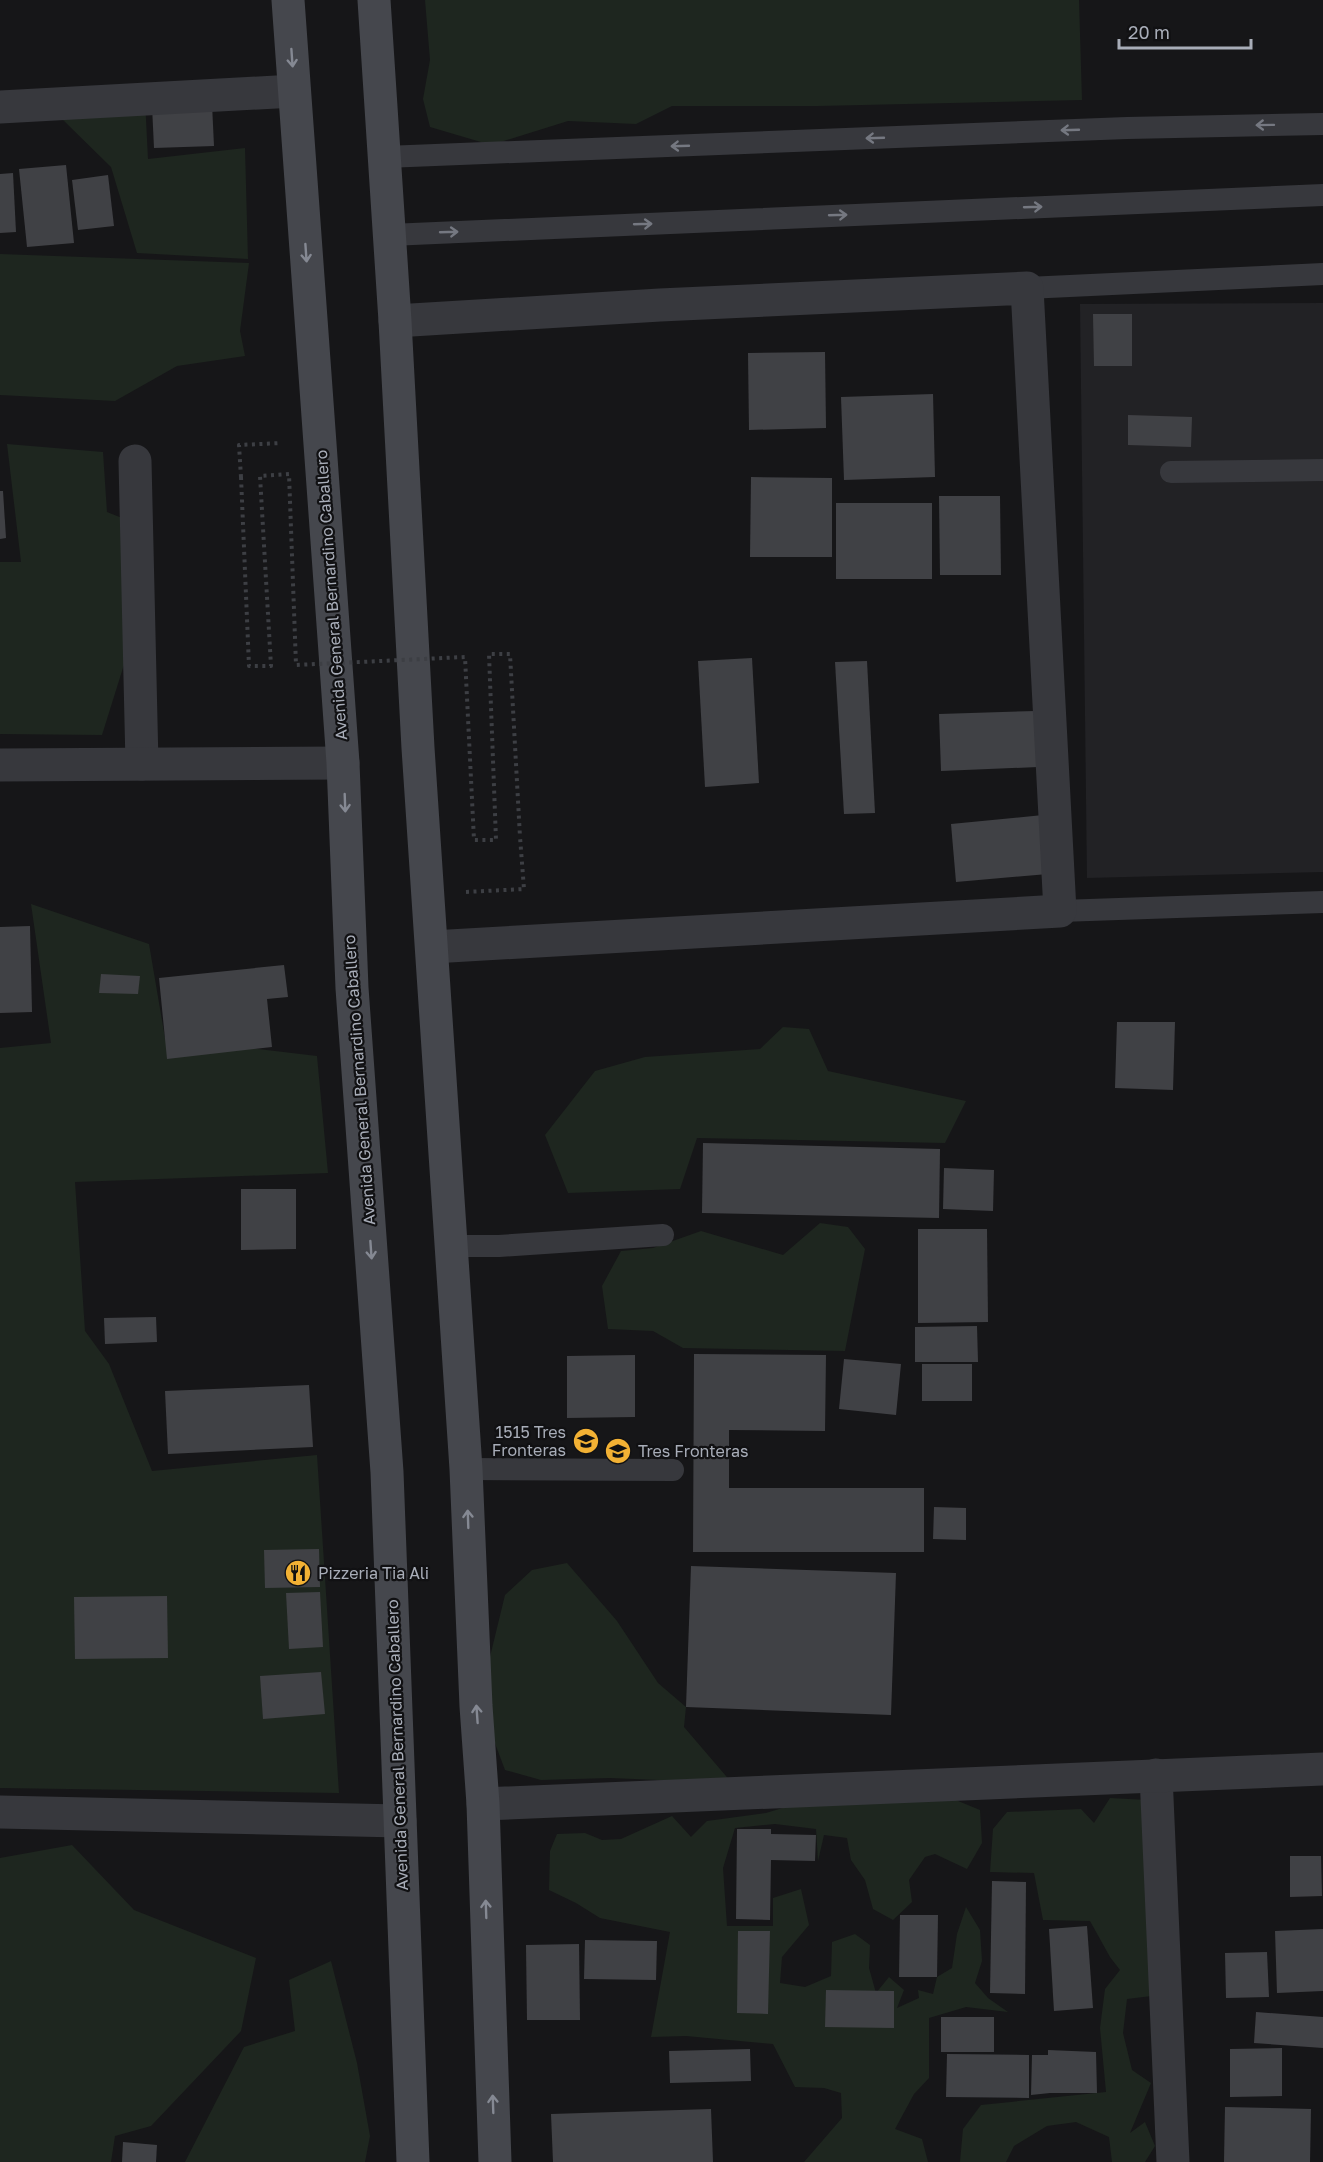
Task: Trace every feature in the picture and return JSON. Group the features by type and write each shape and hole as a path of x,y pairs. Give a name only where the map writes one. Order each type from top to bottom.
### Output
{"main road":[{"name":"Avenida General Bernardino Caballero","path":"288,0 343,763 352,988 387,1472 413,2162"},
{"path":"374,0 386,157 418,748 466,1469 476,1706 483,1804 495,2162"}],"street":[{"path":"0,107 294,91"},
{"path":"395,321 1027,288 1060,911 432,947"},
{"path":"135,461 141,764"},
{"path":"0,765 343,763"},
{"path":"483,1804 1323,1768"},
{"path":"1156,1775 1173,2162"},
{"path":"0,1812 400,1821"}],"lane":[{"path":"386,157 1127,128 1323,124"},
{"path":"390,235 1323,195"},
{"path":"1027,288 1323,274"},
{"path":"1171,472 1323,470"},
{"path":"1060,911 1323,902"},
{"path":"452,1245 499,1245 663,1235"},
{"path":"466,1469 673,1470"}],"path":[{"path":"320,440 239,445 249,666 271,666 260,476 289,474 296,665 465,657 474,840 496,840 489,654 510,654 524,889 429,894"}],"shaded area":[{"path":"425,0 1079,0 1082,100 818,106 672,106 636,124 568,121 491,145 430,127 423,99 430,60"},
{"path":"145,99 148,159 245,148 248,259 137,253 111,167 59,116"},
{"path":"0,254 249,263 240,331 245,356 177,366 115,401 0,395"},
{"path":"1323,303 1323,872 1087,878 1080,304"},
{"path":"7,444 103,452 107,512 152,530 137,623 102,735 0,734 0,562 21,562"},
{"path":"31,904 149,944 165,1038 317,1056 328,1173 75,1182 85,1331 109,1364 152,1471 317,1455 339,1793 0,1788 0,1048 51,1043"},
{"path":"783,1027 809,1029 828,1071 966,1101 945,1143 697,1138 680,1189 568,1193 545,1135 595,1071 645,1057 760,1049"},
{"path":"820,1223 848,1227 865,1249 845,1351 683,1348 653,1331 608,1329 602,1286 621,1251 653,1248 701,1231 783,1255"},
{"path":"567,1563 617,1621 658,1683 686,1707 684,1727 732,1783 610,1778 541,1780 505,1770 493,1738 488,1665 505,1595 532,1570"},
{"path":"941,1794 980,1810 982,1843 967,1869 935,1854 925,1857 909,1880 912,1902 893,1920 873,1909 865,1880 851,1860 847,1838 824,1835 818,1861 816,1829 775,1824 735,1828 723,1868 727,1926 773,1926 773,1898 801,1889 809,1925 782,1957 780,1983 805,1987 831,1976 832,1942 855,1934 870,1945 869,1968 876,1993 889,1977 904,1990 897,2008 919,1998 918,1990 933,1994 937,1977 952,1968 957,1934 966,1907 980,1930 982,1961 975,1983 988,1998 1008,2012 966,2007 929,2018 929,2078 914,2094 895,2129 922,2139 928,2162 804,2162 842,2118 841,2093 824,2088 795,2087 773,2044 686,2036 651,2037 670,1932 600,1918 549,1890 550,1851 557,1834 585,1833 602,1840 621,1839 672,1816 691,1837 707,1821 766,1813 802,1802"},
{"path":"1110,1798 1147,1800 1168,1994 1127,1999 1123,2033 1132,2070 1151,2083 1130,2133 1145,2122 1155,2146 1145,2162 1112,2162 1109,2137 1076,2122 1047,2126 1014,2146 1006,2162 960,2162 963,2129 981,2105 1106,2092 1100,2028 1105,1989 1120,1970 1090,1921 1043,1920 1034,1873 990,1872 993,1829 1007,1812 1081,1809 1094,1823"},
{"path":"72,1845 134,1910 256,1958 241,2031 151,2126 115,2136 111,2162 0,2162 0,1858"},
{"path":"331,1961 357,2063 370,2136 365,2162 185,2162 244,2047 295,2031 289,1980"}],"building":[{"path":"212,104 214,146 154,148 152,106"},
{"path":"66,165 74,243 27,247 19,169"},
{"path":"13,173 16,232 0,233 0,174"},
{"path":"108,175 114,226 78,230 72,180"},
{"path":"1093,314 1132,314 1132,366 1094,366"},
{"path":"825,352 826,428 749,430 748,353"},
{"path":"933,394 935,477 844,480 841,397"},
{"path":"1128,415 1192,417 1191,447 1128,445"},
{"path":"751,477 832,478 832,557 750,557"},
{"path":"0,491 3,491 6,538 0,539"},
{"path":"939,496 1000,496 1001,575 940,575"},
{"path":"836,503 932,503 932,579 836,579"},
{"path":"752,658 759,783 705,787 698,661"},
{"path":"867,661 875,813 844,814 835,662"},
{"path":"1036,711 1038,767 941,771 939,714"},
{"path":"1043,815 1048,874 956,882 951,824"},
{"path":"30,926 32,1012 0,1013 0,927"},
{"path":"284,965 288,997 267,999 272,1047 167,1059 159,978"},
{"path":"101,974 140,976 138,994 99,993"},
{"path":"1117,1022 1175,1022 1173,1090 1115,1088"},
{"path":"703,1143 940,1149 939,1218 702,1213"},
{"path":"944,1168 994,1170 993,1211 943,1209"},
{"path":"241,1189 296,1189 296,1249 241,1250"},
{"path":"918,1229 987,1229 988,1322 918,1323"},
{"path":"156,1317 157,1342 105,1344 104,1318"},
{"path":"977,1326 978,1362 915,1362 915,1327"},
{"path":"694,1354 826,1355 825,1431 729,1430 729,1488 924,1488 924,1552 693,1552"},
{"path":"635,1355 635,1417 567,1418 567,1356"},
{"path":"844,1359 901,1364 896,1415 839,1409"},
{"path":"922,1364 972,1364 972,1401 922,1401"},
{"path":"309,1385 313,1447 168,1454 165,1391"},
{"path":"934,1507 966,1508 966,1540 933,1539"},
{"path":"319,1549 320,1587 265,1588 264,1550"},
{"path":"691,1566 896,1573 891,1715 686,1707"},
{"path":"320,1592 323,1647 289,1649 286,1593"},
{"path":"167,1596 168,1658 75,1659 74,1597"},
{"path":"321,1672 325,1714 263,1719 260,1676"},
{"path":"737,1829 771,1829 771,1834 816,1835 815,1861 771,1860 770,1920 736,1919"},
{"path":"1290,1856 1321,1856 1322,1896 1290,1897"},
{"path":"992,1881 1026,1882 1025,1994 990,1993"},
{"path":"900,1915 938,1915 937,1977 899,1977"},
{"path":"1087,1926 1093,2008 1054,2011 1049,1929"},
{"path":"1323,1929 1323,1991 1277,1993 1275,1931"},
{"path":"738,1931 770,1931 768,2014 737,2013"},
{"path":"585,1940 657,1941 656,1980 584,1979"},
{"path":"579,1944 580,2020 527,2020 526,1945"},
{"path":"1267,1952 1269,1997 1226,1998 1225,1953"},
{"path":"826,1990 894,1991 894,2028 825,2027"},
{"path":"1256,2012 1323,2017 1323,2048 1254,2043"},
{"path":"941,2017 994,2017 994,2052 941,2052"},
{"path":"1282,2048 1282,2096 1230,2097 1230,2049"},
{"path":"750,2049 751,2081 670,2083 669,2051"},
{"path":"1048,2050 1096,2052 1097,2093 1031,2095 1032,2055 1048,2055"},
{"path":"947,2054 1029,2055 1029,2098 946,2097"},
{"path":"1225,2107 1311,2109 1310,2162 1224,2162"},
{"path":"711,2109 713,2162 553,2162 551,2114"},
{"path":"123,2142 157,2145 156,2162 122,2162"}],"place":[{"name":"1515 Tres Fronteras","path":"586,1441"},
{"name":"Tres Fronteras","path":"618,1451"},
{"name":"Pizzeria Tia Ali","path":"298,1573"}]}
